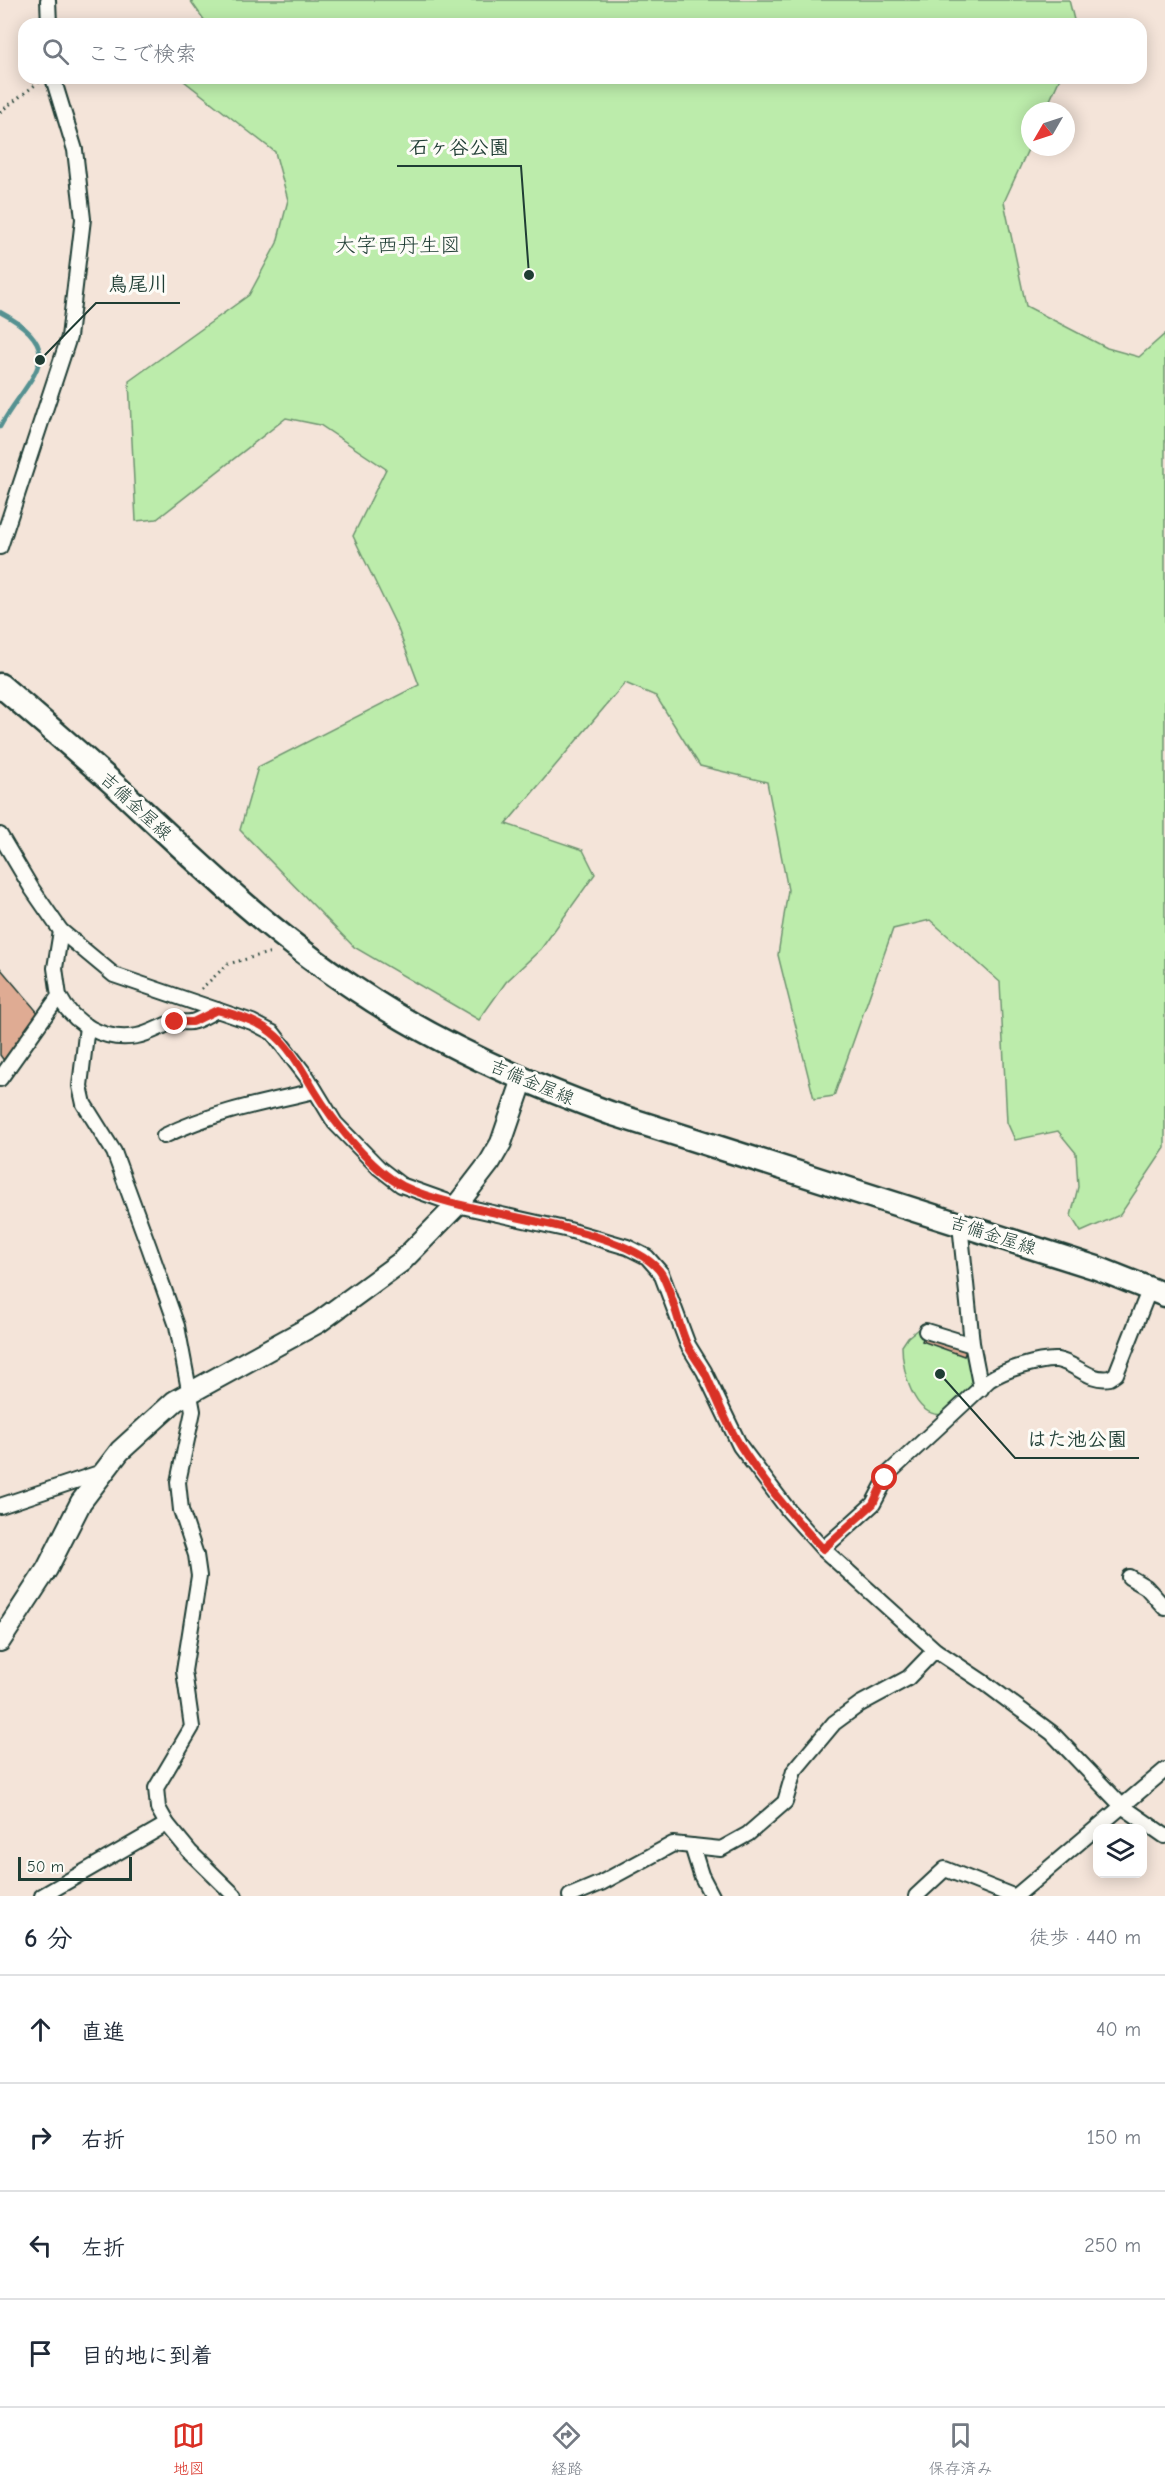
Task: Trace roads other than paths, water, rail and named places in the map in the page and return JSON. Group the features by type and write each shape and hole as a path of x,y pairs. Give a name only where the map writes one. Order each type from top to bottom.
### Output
{"main road":[{"name":"吉備金屋線","path":"0,685 115,785 226,889 299,948 355,989 475,1057 523,1079 610,1113 1097,1268 1157,1291"}],"street":[{"path":"48,0 49,18"},
{"path":"0,547 69,337 83,219 75,150 55,84"},
{"path":"0,835 7,859 61,931 114,975 263,1026 273,1033 286,1048 335,1123 379,1168 401,1185 458,1205 569,1230 627,1247 647,1257 661,1273 688,1346 704,1371 740,1446 789,1511 823,1549 935,1650 1052,1733 1122,1806 1165,1836"},
{"path":"61,931 55,968 59,996 67,1010 87,1026 105,1035 138,1036 169,1023 193,1022 217,1010"},
{"path":"0,1079 59,996"},
{"path":"87,1026 80,1086 84,1104 109,1142 118,1162 177,1326 193,1412 178,1482 182,1510 196,1555 199,1576 184,1671 191,1704 192,1728 156,1788 158,1808 167,1824 236,1896"},
{"path":"0,1641 47,1569 81,1502 133,1437 189,1392 279,1345 349,1302 401,1262 458,1205 501,1143 523,1079"},
{"path":"164,1136 199,1119 229,1110 315,1091"},
{"path":"960,1224 972,1345 981,1389"},
{"path":"823,1549 873,1504 890,1472 1004,1371 1058,1360 1093,1377 1110,1378 1120,1365 1157,1291"},
{"path":"926,1331 972,1345"},
{"path":"0,1506 105,1471"},
{"path":"1130,1576 1146,1587 1165,1608"},
{"path":"570,1896 673,1844 721,1849 748,1834 785,1802 794,1771 834,1723 860,1704 908,1678 935,1650"},
{"path":"916,1896 945,1869 1015,1896 1165,1770"},
{"path":"42,1896 167,1824"},
{"path":"692,1846 701,1875 712,1896"}],"waterway":[{"path":"0,312 23,326 35,340 40,353 38,366 31,380 0,427"}],"place":[{"name":"石ヶ谷公園","path":"529,275"},
{"name":"鳥尾川","path":"40,360"},
{"name":"はた池公園","path":"940,1374"}],"district":[{"name":"大字西丹生図","path":"398,245"}]}
